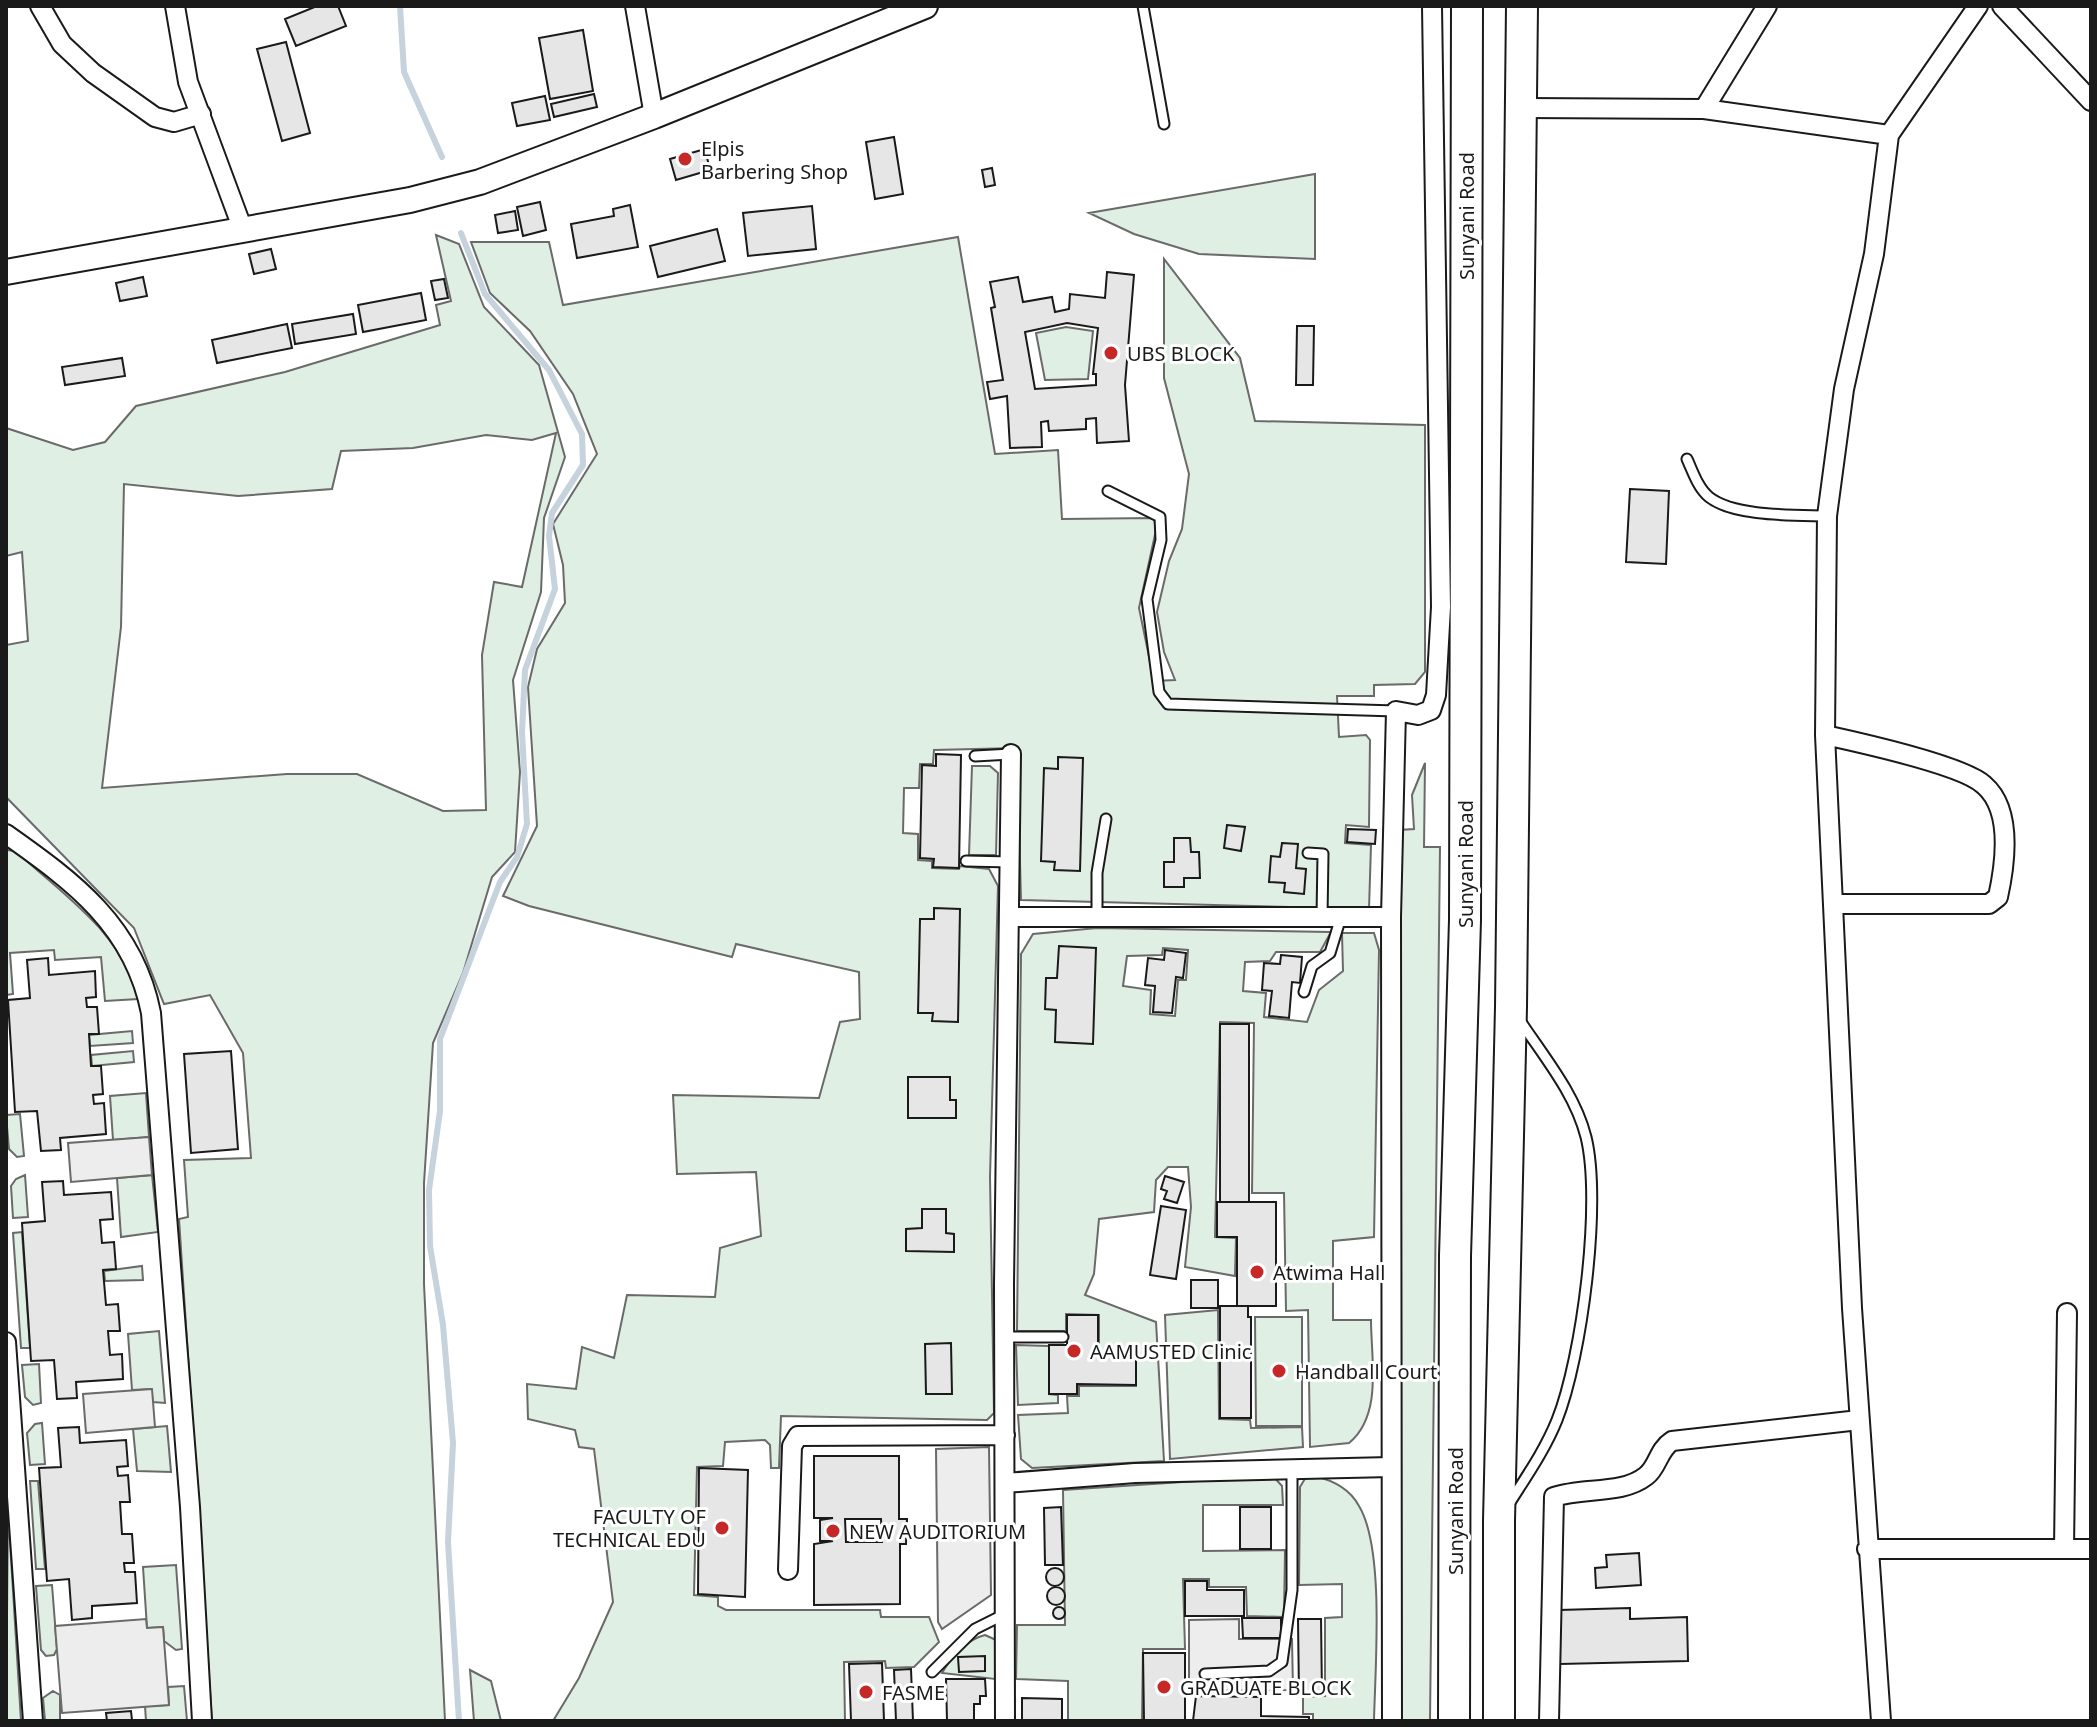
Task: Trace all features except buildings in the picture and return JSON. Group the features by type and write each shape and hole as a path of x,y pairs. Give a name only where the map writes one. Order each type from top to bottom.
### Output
{"main road":[{"name":"Sunyani Road","path":"1454,1721 1455,1256 1465,920 1467,6"},
{"path":"1499,1721 1499,1521 1511,1007 1522,6"},
{"path":"1455,1570 1499,1521"}],"street":[{"path":"40,6 62,44 93,73 155,117 174,122 201,114"},
{"path":"175,6 180,48 243,230"},
{"path":"635,6 654,116"},
{"path":"6,272 410,200 480,182 654,116 883,13 925,6"},
{"path":"1392,1721 1391,917 1396,711 1418,715 1431,710 1436,695 1441,607 1432,6"},
{"path":"1704,109 1767,6"},
{"path":"1881,1721 1859,1420 1825,735 1827,516 1844,389 1874,254 1889,135 1978,6"},
{"path":"2002,6 2091,101"},
{"path":"1521,108 1704,109 1889,135"},
{"path":"1825,735 1953,770 1984,785 2000,811 2004,846 1998,897 1989,904 1834,904"},
{"path":"1005,1721 1011,754"},
{"path":"6,834 62,874 98,908 126,943 145,981 151,1013 182,1404 202,1721"},
{"path":"1011,917 1391,917"},
{"path":"2064,1549 2067,1313"},
{"path":"6,1342 33,1721"},
{"path":"1549,1721 1554,1497 1636,1483 1650,1473 1664,1446 1672,1441 1859,1420"},
{"path":"788,1570 792,1446 798,1436 1005,1435"},
{"path":"1005,1483 1135,1473 1391,1467"},
{"path":"1867,1549 2091,1549"}],"lane":[{"path":"1143,6 1164,124"},
{"path":"1687,459 1701,488 1711,499 1777,515 1827,516"},
{"path":"1108,491 1160,517 1161,540 1147,599 1159,692 1168,704 1396,711"},
{"path":"975,756 1011,754"},
{"path":"1097,917 1097,873 1106,819"},
{"path":"1304,992 1312,966 1330,953 1332,917 1323,854 1308,853"},
{"path":"966,861 1011,862"},
{"path":"1499,1521 1539,1456 1557,1419 1571,1373 1583,1312 1591,1205 1586,1139 1572,1099 1511,1007"},
{"path":"1005,1337 1063,1337"},
{"path":"1205,1674 1269,1671 1282,1662 1292,1590 1292,1469"},
{"path":"932,1672 975,1629 1005,1614"}],"green space":[{"path":"1315,174 1315,259 1199,254 1134,234 1089,213"},
{"path":"436,235 459,244 484,307 539,365 565,457 544,518 541,592 513,680 520,772 515,852 492,877 463,973 433,1043 424,1183 424,1284 445,1721 212,1721 179,1219 188,1217 184,1160 251,1158 243,1053 210,995 164,1004 134,928 6,797 6,645 28,641 22,552 6,556 6,428 73,450 105,442 136,406 285,372 440,325 436,305 451,301","holes":["556,433 522,587 494,582 482,655 486,810 443,811 357,774 287,774 102,788 121,627 124,484 238,496 332,489 341,451 413,448 486,435 532,440"]},
{"path":"958,237 995,454 1058,450 1062,519 1154,518 1156,530 1139,608 1154,681 1175,680 1164,652 1157,612 1169,561 1182,529 1189,474 1164,378 1164,259 1240,358 1255,421 1425,425 1425,672 1415,684 1374,685 1374,696 1337,696 1339,737 1366,735 1370,740 1369,827 1346,825 1345,843 1371,845 1369,909 1021,900 1017,748 934,750 933,764 920,764 919,788 904,788 903,833 918,834 918,860 932,861 932,868 959,869 960,866 989,869 998,886 990,1177 994,1413 987,1420 781,1416 779,1468 771,1468 770,1445 765,1440 725,1442 723,1466 697,1467 694,1595 718,1597 718,1606 726,1610 880,1610 881,1617 929,1617 939,1642 914,1667 886,1668 885,1661 844,1662 845,1721 553,1721 579,1678 613,1602 594,1449 579,1447 575,1430 528,1419 527,1384 576,1389 582,1347 614,1358 627,1295 715,1297 720,1248 761,1236 756,1172 677,1174 673,1095 819,1098 840,1022 860,1019 859,972 736,944 732,957 529,906 503,896 537,826 528,687 537,649 565,603 563,565 553,524 597,454 573,394 530,331 490,293 471,242 549,242 563,305"},
{"path":"1066,327 1093,331 1088,379 1045,380 1036,333"},
{"path":"1425,763 1424,847 1440,847 1430,1721 1400,1721 1399,830 1414,829 1412,795"},
{"path":"972,766 990,766 998,773 996,855 969,855"},
{"path":"6,850 16,851 89,916 119,954 131,975 138,999 105,1001 101,957 55,960 54,950 10,953 13,994 6,995"},
{"path":"1097,928 1331,932 1320,952 1276,952 1270,961 1245,962 1243,991 1266,993 1264,1017 1307,1022 1319,990 1343,971 1342,933 1374,933 1379,950 1374,1237 1333,1241 1333,1320 1371,1320 1371,1402 1360,1431 1349,1443 1310,1447 1308,1310 1286,1311 1284,1193 1252,1193 1254,1023 1220,1022 1215,1237 1236,1238 1235,1276 1185,1267 1191,1207 1188,1167 1168,1167 1156,1180 1154,1212 1099,1219 1094,1274 1085,1295 1156,1322 1164,1461 1032,1468 1021,1459 1018,1415 1068,1413 1067,1396 1079,1396 1079,1386 1136,1386 1136,1355 1099,1355 1099,1315 1066,1314 1066,1331 1017,1331 1021,954 1033,934","holes":["1163,948 1188,950 1186,980 1178,980 1175,1016 1150,1014 1151,990 1123,986 1127,956 1162,955"]},
{"path":"132,1031 133,1043 90,1046 89,1035"},
{"path":"133,1051 134,1062 92,1066 91,1055"},
{"path":"146,1093 149,1137 113,1140 110,1096"},
{"path":"20,1114 24,1156 17,1157 9,1149 6,1115"},
{"path":"25,1175 28,1217 13,1218 11,1186 16,1179"},
{"path":"152,1175 158,1232 121,1237 117,1178"},
{"path":"22,1232 30,1348 21,1348 13,1233"},
{"path":"142,1266 143,1280 105,1281 104,1271"},
{"path":"1218,1310 1219,1419 1250,1420 1251,1428 1302,1427 1303,1447 1170,1459 1165,1315"},
{"name":"Handball Court","path":"1255,1317 1302,1317 1302,1426 1256,1426"},
{"path":"159,1331 165,1403 153,1402 151,1389 132,1390 128,1334"},
{"path":"1016,1345 1049,1346 1049,1394 1058,1395 1058,1403 1018,1405"},
{"path":"39,1364 41,1403 33,1405 25,1397 22,1365"},
{"path":"42,1423 45,1464 30,1465 27,1433 35,1424"},
{"path":"167,1426 171,1472 137,1471 133,1429"},
{"path":"1273,1476 1282,1486 1283,1505 1203,1505 1203,1551 1285,1550 1284,1617 1247,1616 1246,1587 1209,1587 1209,1579 1183,1579 1185,1649 1143,1649 1142,1721 1068,1721 1068,1681 1016,1679 1017,1625 1065,1625 1063,1490"},
{"path":"1314,1476 1346,1490 1359,1506 1367,1525 1377,1610 1374,1721 1313,1721 1313,1714 1303,1714 1303,1697 1325,1696 1325,1618 1342,1617 1342,1584 1299,1585 1300,1487 1306,1477"},
{"path":"30,1481 38,1481 45,1569 36,1569"},
{"path":"8,1509 21,1721 6,1721"},
{"path":"176,1565 182,1649 176,1650 164,1641 163,1627 147,1628 143,1567"},
{"path":"52,1585 57,1649 54,1655 46,1656 41,1650 36,1586"},
{"path":"985,1635 996,1640 995,1679 942,1673 960,1650"},
{"path":"470,1670 491,1681 501,1721 474,1721"},
{"path":"184,1686 187,1721 146,1721 145,1706 169,1705 168,1687"},
{"path":"53,1691 60,1695 60,1721 45,1721 43,1698"}],"shaded area":[{"path":"149,1137 152,1175 71,1182 68,1143"},
{"path":"152,1389 155,1427 86,1433 83,1394"},
{"path":"989,1447 991,1595 942,1629 938,1622 936,1449"},
{"path":"146,1619 147,1628 163,1627 169,1705 62,1713 55,1626"},
{"path":"1239,1619 1239,1639 1292,1639 1293,1690 1189,1691 1189,1620"}],"waterway":[{"path":"400,6 404,72 442,157"},
{"path":"459,1721 448,1542 453,1443 443,1325 430,1246 429,1190 440,1111 440,1039 500,882 517,857 527,824 522,732 525,670 555,589 549,536 552,513 583,465 582,434 549,370 485,294 461,233"}],"place":[{"name":"Elpis Barbering Shop","path":"685,159"},
{"name":"UBS BLOCK","path":"1111,353"},
{"name":"Atwima Hall","path":"1257,1272"},
{"name":"AAMUSTED Clinic","path":"1074,1351"},
{"name":"Handball Court","path":"1279,1371"},
{"name":"FACULTY OF TECHNICAL EDU","path":"722,1528"},
{"name":"NEW AUDITORIUM","path":"833,1531"},
{"name":"GRADUATE BLOCK","path":"1164,1687"},
{"name":"FASME","path":"866,1692"}]}
